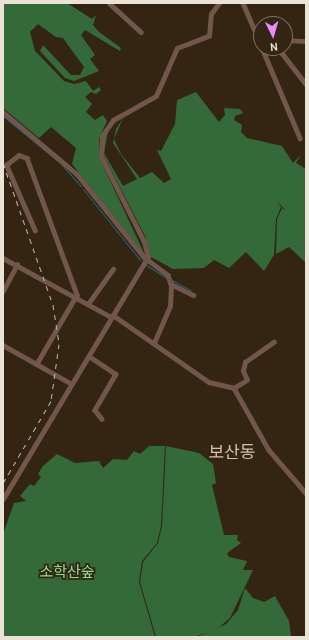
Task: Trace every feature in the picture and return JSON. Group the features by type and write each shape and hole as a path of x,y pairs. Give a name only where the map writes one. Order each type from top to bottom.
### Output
{"street":[{"path":"109,3 142,32"},
{"path":"194,295 170,281 148,257 144,242 101,157 102,136 113,120 156,96 178,48 209,36 211,14 219,3"},
{"path":"243,3 253,25"},
{"path":"293,40 306,41"},
{"path":"266,56 300,138"},
{"path":"284,56 306,84"},
{"path":"3,112 71,167 144,257 148,257"},
{"path":"35,231 6,165 18,155 27,158 76,298 37,364"},
{"path":"3,498 148,257"},
{"path":"3,258 112,316 213,384 234,388 246,380 243,371 245,362 274,342"},
{"path":"3,291 17,266"},
{"path":"88,304 113,269"},
{"path":"154,343 167,316 170,281"},
{"path":"3,345 72,384"},
{"path":"89,356 116,374 95,410 102,420"},
{"path":"234,388 269,450 306,493"}],"green space":[{"path":"3,3 67,3 92,19 96,15 93,25 99,32 121,48 120,51 85,30 81,35 95,55 90,59 99,71 74,81 65,78 40,51 43,45 71,75 80,75 84,67 63,38 56,37 38,24 30,32 35,51 64,81 74,84 86,81 93,91 99,87 101,90 96,94 91,92 85,97 92,104 86,112 95,120 103,115 107,121 99,139 100,159 145,255 72,164 76,148 51,127 39,138 3,108"},
{"path":"196,92 219,122 225,115 224,108 240,109 243,113 235,116 234,120 242,125 241,132 247,138 282,146 293,163 301,155 296,163 306,169 306,263 289,247 276,254 277,219 282,208 286,211 276,200 281,207 276,219 274,255 264,271 246,252 229,268 214,260 204,268 173,269 151,257 145,236 103,154 103,139 108,132 104,153 123,186 137,179 113,143 116,129 123,118 114,139 121,154 140,178 152,172 164,183 171,179 157,150 161,151 175,124 177,100"},
{"name":"소학산숲","path":"149,446 165,446 161,526 157,543 142,561 139,582 155,637 3,637 3,534 14,503 26,501 20,496 30,484 34,486 41,477 38,474 43,466 57,454 75,463 99,461 103,468 113,459 127,460 134,451 140,454"},
{"path":"166,446 199,453 213,464 216,483 212,485 224,535 238,535 237,540 241,543 227,553 229,557 247,561 243,570 253,570 230,618 217,629 194,637 156,637 140,582 143,562 158,543 162,526"},
{"path":"245,588 253,598 264,602 275,596 289,621 291,637 197,637 226,624 238,610"}],"waterway":[{"path":"3,116 59,162"},
{"path":"61,164 81,186"},
{"path":"83,189 140,260"},
{"path":"146,265 167,278"},
{"path":"172,280 190,290"}],"railway":[{"path":"3,163 53,305 59,344 51,401 3,483"}],"district":[{"name":"보산동","path":"232,453"}]}
